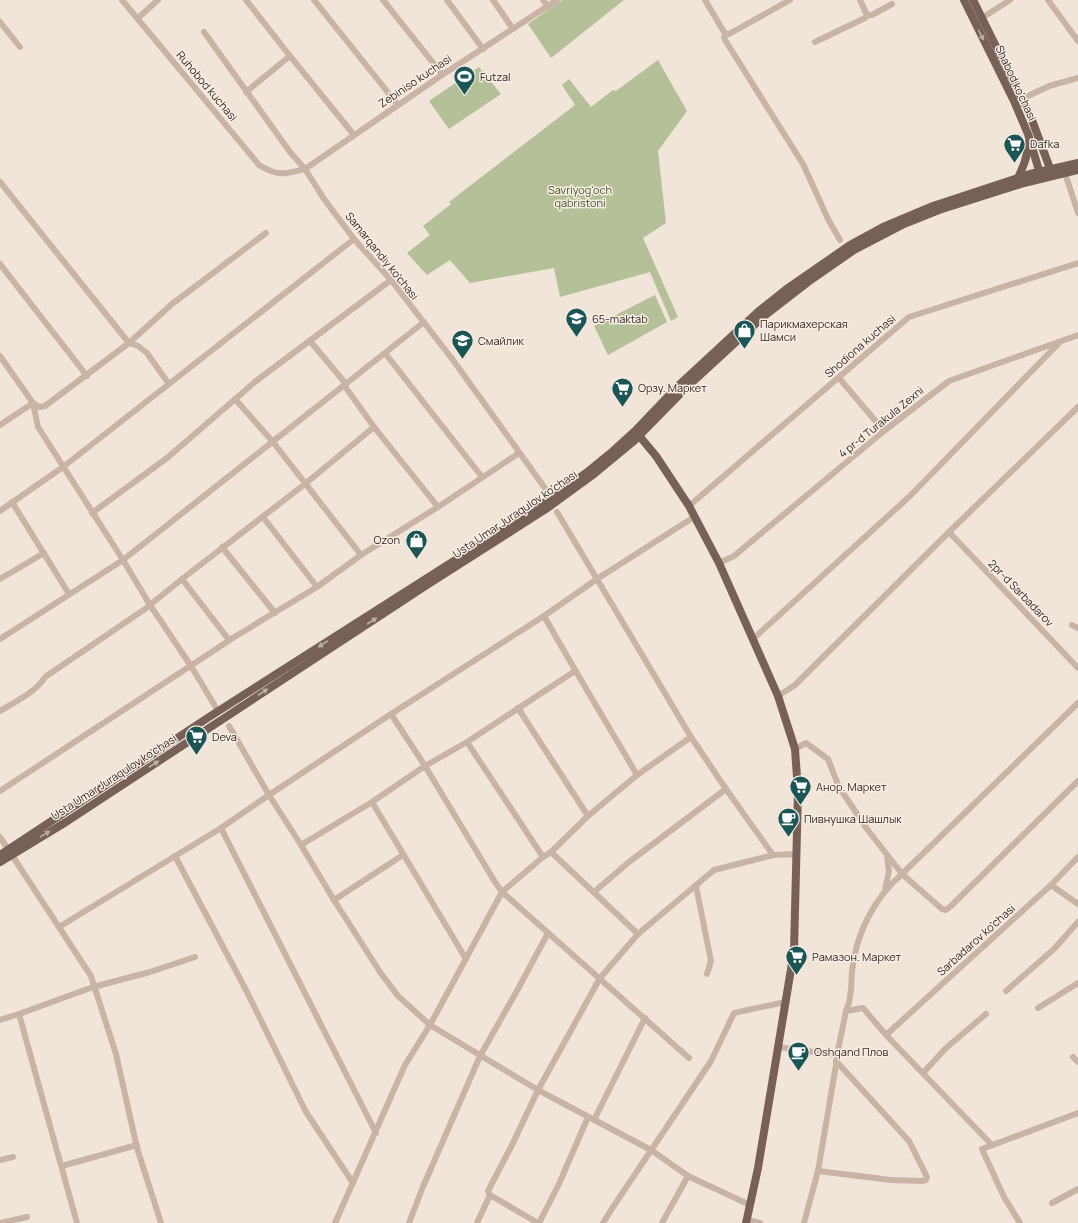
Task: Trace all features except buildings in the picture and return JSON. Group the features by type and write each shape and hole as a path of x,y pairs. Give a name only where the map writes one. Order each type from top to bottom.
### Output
{"main road":[{"name":"Shabod ko'chasi","path":"964,0 1028,134 1040,175"},
{"path":"973,0 1032,120 1051,173"},
{"path":"1018,178 1024,167 1028,152 1028,134"},
{"name":"Usta Umar Juraqulov ko'chasi","path":"637,433 678,386 759,311 794,284 845,249 883,227 916,212 1018,178 1051,173 1078,163"},
{"name":"Usta Umar Juraqulov ko'chasi","path":"1051,173 1065,174 1078,170"},
{"name":"Usta Umar Juraqulov ko'chasi","path":"0,862 9,852 209,717 540,506 586,473 637,433 764,316 798,289 854,250 921,217 1040,175"},
{"path":"637,433 656,456 689,506 719,563 778,696 795,750 798,791 794,951 758,1168 746,1221"},
{"name":"Usta Umar Juraqulov ko'chasi","path":"0,855 9,852"}],"street":[{"name":"Ruhobod kuchasi","path":"122,0 259,165 271,172 283,174"},
{"path":"138,18 158,0"},
{"path":"246,0 354,135"},
{"path":"314,0 398,105"},
{"path":"383,0 442,74"},
{"path":"447,0 483,49"},
{"path":"493,0 513,30"},
{"path":"543,0 548,7"},
{"name":"Zebiniso kuchasi","path":"283,174 305,169 442,74 513,30 557,0"},
{"path":"705,0 726,34"},
{"path":"773,0 778,7"},
{"path":"726,34 729,34 790,0"},
{"path":"860,0 867,15"},
{"path":"982,18 1010,0"},
{"path":"1048,0 1078,41"},
{"path":"815,42 858,23 867,15 872,15 892,4"},
{"path":"0,22 20,47"},
{"name":"Samarqandiy ko'chasi","path":"204,32 290,152 305,169 324,199 354,238 424,322 547,491"},
{"path":"726,34 724,37 725,40 804,164 828,219 840,240"},
{"path":"246,92 290,56"},
{"path":"1022,99 1049,86 1078,78"},
{"path":"1065,174 1078,213"},
{"path":"0,182 129,343 138,346 147,353 169,384"},
{"path":"0,195 6,190"},
{"path":"0,356 33,403 39,407 45,406 129,343 172,304 266,234"},
{"path":"0,511 63,467 354,238"},
{"name":"Shodiona kuchasi","path":"689,506 909,317 1078,263"},
{"path":"0,264 87,376"},
{"path":"92,513 166,458 256,381 390,280"},
{"path":"0,639 123,560 424,322"},
{"name":"4 pr-d Turakula Zexni","path":"719,563 734,556 884,431 949,381 1078,335"},
{"path":"310,341 345,385 374,427 438,507"},
{"path":"753,639 910,496 1060,342"},
{"path":"385,353 482,477"},
{"path":"839,378 884,431"},
{"path":"235,399 273,442 361,554"},
{"path":"0,425 33,403"},
{"path":"33,403 38,427 215,706"},
{"path":"778,696 795,685 949,532 1078,407"},
{"path":"0,711 24,697 37,687 45,677 150,605 182,578 305,484 374,427"},
{"path":"0,791 230,640 317,587 361,554 438,507 519,453"},
{"path":"12,502 69,594"},
{"path":"556,512 692,737 726,789 773,855"},
{"path":"263,516 317,587"},
{"path":"59,927 221,828 391,714 544,616 597,579 694,517"},
{"name":"2pr-d Sarbadarov","path":"949,532 1078,668"},
{"path":"222,547 275,613"},
{"path":"0,580 44,553"},
{"path":"182,578 230,640"},
{"path":"544,616 637,775"},
{"path":"1072,625 1078,628"},
{"path":"301,845 372,802 425,766 467,742 575,671"},
{"path":"884,891 1078,703"},
{"path":"518,708 588,816"},
{"path":"391,714 425,766 502,892 689,1058"},
{"path":"229,726 269,795 334,900 380,972 398,996 430,1025 480,1056 538,1090 651,1150 688,1176 750,1205"},
{"path":"335,1223 405,1065 430,1025 502,892 551,852 588,816 637,775 692,737"},
{"path":"467,742 543,857"},
{"path":"795,750 806,743 828,759 839,787 867,829 902,874 942,909 946,910 1078,781"},
{"path":"594,892 629,862 726,789"},
{"path":"372,802 466,959"},
{"path":"221,828 376,1133"},
{"path":"0,837 9,852 19,864 90,976 116,1054 137,1148 161,1223"},
{"path":"551,852 638,934"},
{"path":"477,1223 490,1195 488,1191 538,1090 600,978 638,934 714,870 773,855 797,854"},
{"path":"804,1223 818,1171 837,1058 850,996 852,970 860,933 884,891 889,870 887,854"},
{"path":"334,900 403,855"},
{"path":"175,856 247,992 306,1112 353,1183"},
{"name":"Sarbadarov ko'chasi","path":"886,1035 1051,885 1078,857"},
{"path":"1051,885 1078,904"},
{"path":"696,886 711,961 707,974"},
{"path":"1006,991 1054,949 1078,922"},
{"path":"409,1223 422,1189 480,1056 548,933"},
{"path":"0,1020 94,986 150,972 195,956"},
{"path":"1038,1008 1078,983"},
{"path":"603,1223 711,1061 734,1013 785,1002"},
{"path":"846,1011 863,1008 886,1035 992,1145"},
{"path":"19,1014 77,1223"},
{"path":"923,1073 946,1048 986,1014"},
{"path":"490,1195 539,1223 591,1119 645,1018"},
{"path":"778,1047 837,1058 882,1113 909,1141 927,1177 926,1180 922,1181 891,1180 818,1171"},
{"path":"1072,1056 1078,1062"},
{"path":"1020,1223 1004,1197 982,1149 1078,1113"},
{"path":"62,1166 137,1145"},
{"path":"0,1160 13,1157"},
{"path":"662,1223 688,1176"},
{"path":"1052,1202 1078,1188"},
{"path":"0,1223 27,1217"},
{"path":"746,1221 760,1223"}],"green space":[{"path":"562,0 624,0 551,58 528,24"},
{"name":"Savriyog'och qabristoni","path":"658,60 687,111 658,151 666,223 643,238 678,317 671,321 650,272 560,297 554,268 470,283 450,260 427,275 407,253 430,235 423,226 451,204 449,202 575,105 562,85 569,79 591,107 613,90 616,91"},
{"name":"Futzal","path":"479,67 501,94 449,129 429,101"},
{"path":"655,295 667,322 608,355 594,326"}],"place":[{"name":"Futzal","path":"465,96"},
{"name":"Dafka","path":"1014,164"},
{"name":"65-maktab","path":"576,338"},
{"name":"Парикмахерская Шамси","path":"745,350"},
{"name":"Смайлик","path":"462,360"},
{"name":"Орзу. Маркет","path":"622,408"},
{"name":"Ozon","path":"416,560"},
{"name":"Deva","path":"197,756"},
{"name":"Анор. Маркет","path":"801,806"},
{"name":"Пивнушка Шашлык","path":"788,838"},
{"name":"Рамазон. Маркет","path":"797,976"},
{"name":"Oshqand Плов","path":"799,1072"}]}
